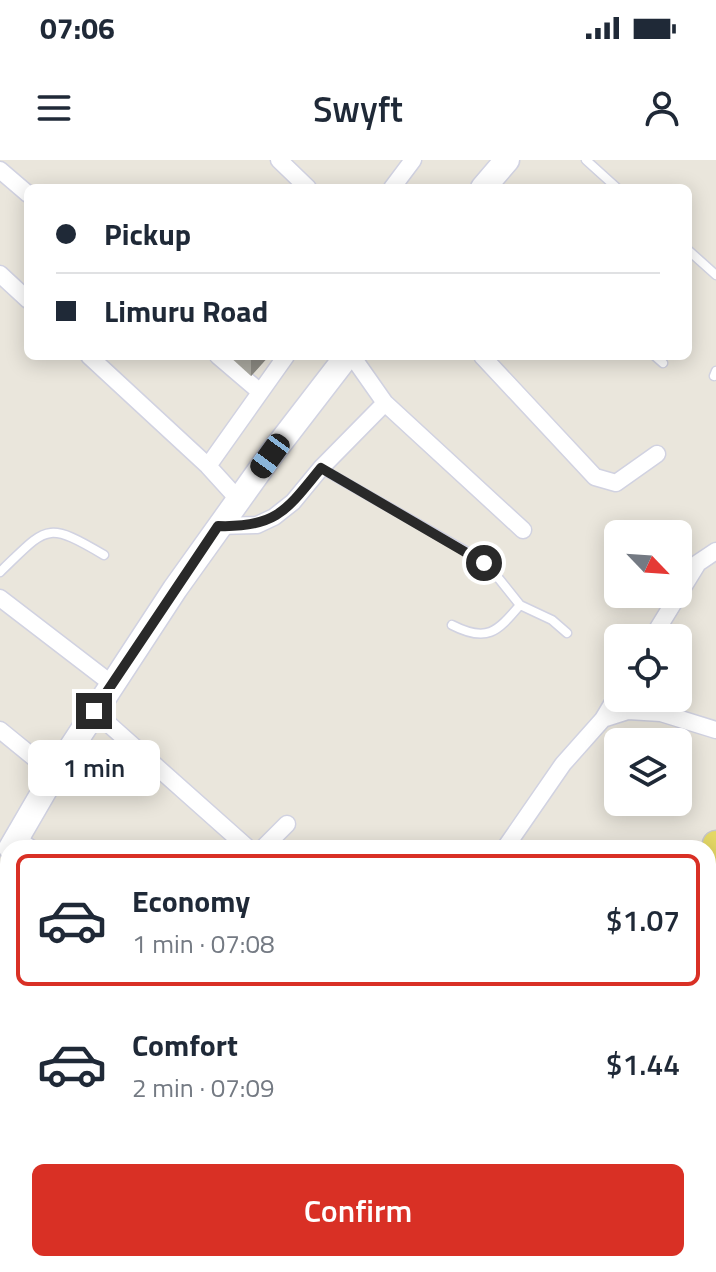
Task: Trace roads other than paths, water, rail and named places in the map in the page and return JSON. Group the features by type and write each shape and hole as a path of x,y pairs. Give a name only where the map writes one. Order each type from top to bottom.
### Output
{"main road":[{"path":"486,184 507,160"},
{"path":"22,840 54,774 218,526 347,360"}],"street":[{"path":"279,160 304,184"},
{"path":"395,184 413,160"},
{"path":"0,170 24,191"},
{"path":"0,274 24,296"},
{"path":"93,360 208,466 238,499"},
{"path":"223,360 259,391"},
{"path":"208,466 283,360"},
{"path":"353,360 385,403 523,530"},
{"path":"486,360 595,477 616,483 657,454"},
{"path":"218,526 257,525 274,517 293,502 321,468 385,403"},
{"path":"661,624 698,563 716,551"},
{"path":"0,598 112,684"},
{"path":"94,711 239,840"},
{"path":"603,719 628,711 661,713 716,730"},
{"path":"511,840 563,764 607,712"},
{"path":"0,730 54,774"},
{"path":"271,840 287,824"}],"lane":[{"path":"586,160 613,184"},
{"path":"692,254 716,275"},
{"path":"321,468 471,554 496,575 520,605 552,620 567,633"},
{"path":"0,572 35,539 57,532 70,535 104,555"},
{"path":"452,625 467,633 492,633 520,605"}]}
